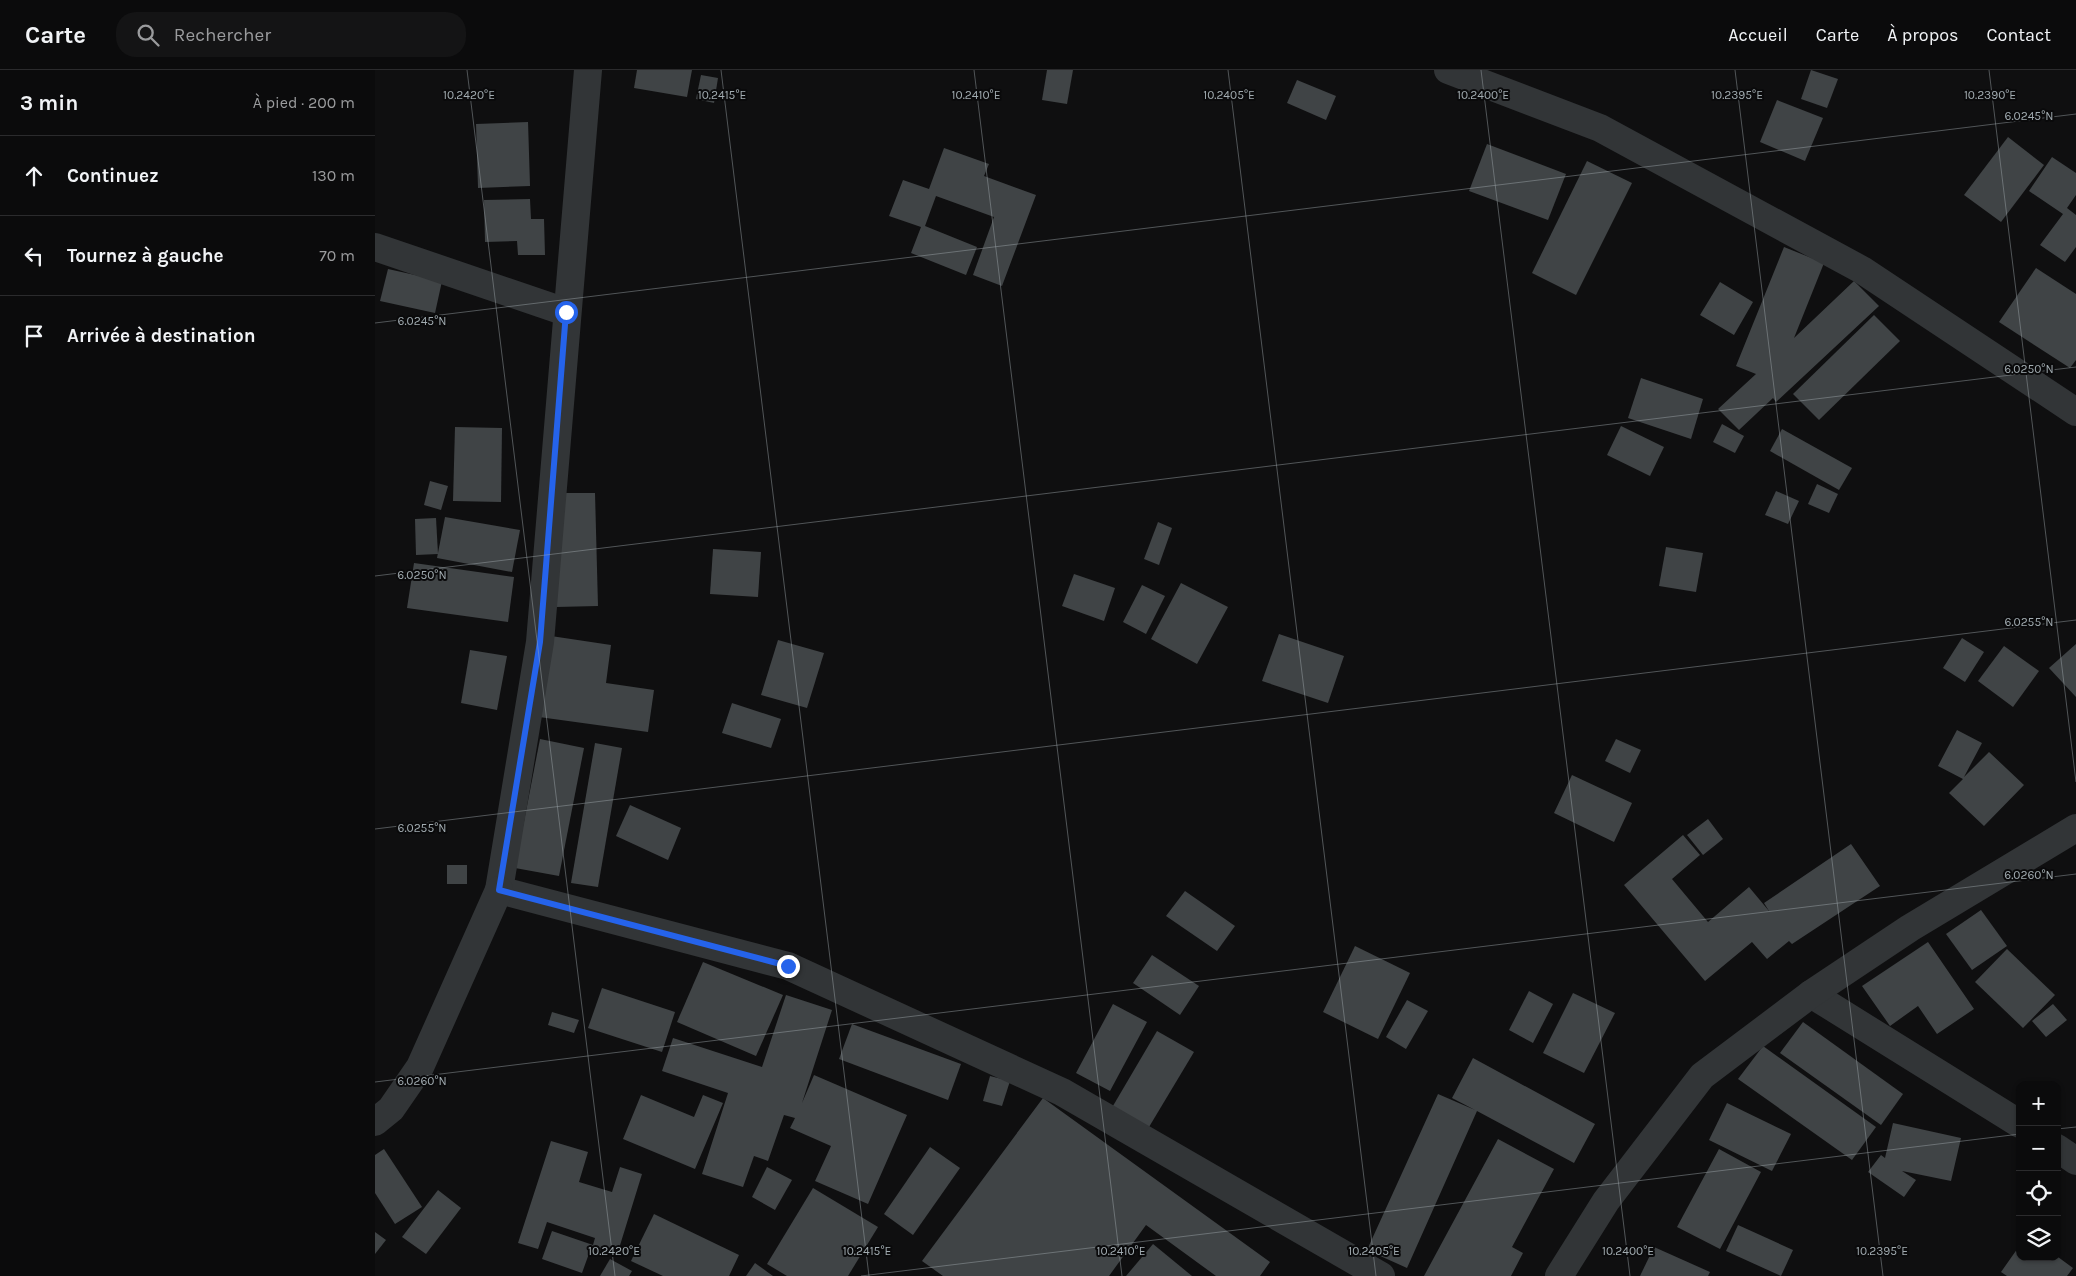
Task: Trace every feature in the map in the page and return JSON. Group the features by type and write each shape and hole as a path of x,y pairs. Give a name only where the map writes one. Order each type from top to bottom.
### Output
{"street":[{"path":"375,1122 391,1109 420,1067 499,890 540,642 566,312 588,70"},
{"path":"1448,70 1600,128 1863,270 2076,412"},
{"path":"375,247 566,312"},
{"path":"1559,1276 1606,1201 1702,1076 1811,994 1910,928 2076,828"},
{"path":"499,890 788,966 1062,1092 1381,1276"},
{"path":"1811,994 2016,1122"},
{"path":"2061,1151 2076,1161"}],"building":[{"path":"637,70 692,70 687,97 634,88"},
{"path":"1047,70 1073,70 1067,104 1042,100"},
{"path":"1811,70 1838,79 1827,108 1801,99"},
{"path":"701,75 718,78 714,103 696,99"},
{"path":"1297,80 1336,96 1326,120 1287,103"},
{"path":"1777,100 1823,118 1805,161 1760,142"},
{"path":"528,122 530,186 478,188 476,124"},
{"path":"2008,137 2044,165 2001,222 1964,195"},
{"path":"1487,144 1566,174 1548,220 1469,191"},
{"path":"944,148 989,164 984,176 1036,195 1002,286 973,275 994,217 936,196 925,226 977,247 966,275 911,253 921,227 889,216 903,180 929,189"},
{"path":"2052,157 2076,173 2076,195 2067,208 2076,215 2076,247 2065,262 2040,245 2063,214 2029,191"},
{"path":"1587,161 1632,183 1576,295 1532,273"},
{"path":"530,199 531,219 544,219 545,255 518,255 517,241 485,242 484,200"},
{"path":"1784,247 1824,263 1794,338 1854,281 1879,306 1776,402 1773,398 1739,430 1718,409 1756,374 1736,366"},
{"path":"2036,268 2076,294 2076,360 2070,368 1999,322"},
{"path":"388,269 442,281 435,313 380,301"},
{"path":"1720,282 1753,302 1734,335 1700,315"},
{"path":"1874,315 1900,341 1819,420 1793,394"},
{"path":"1641,378 1703,399 1691,439 1628,418"},
{"path":"1722,424 1744,436 1735,453 1713,442"},
{"path":"1621,426 1664,447 1650,476 1607,455"},
{"path":"455,427 502,428 501,502 453,501"},
{"path":"1782,429 1852,468 1839,490 1770,451"},
{"path":"430,481 448,486 441,510 424,505"},
{"path":"1817,484 1838,494 1829,513 1808,504"},
{"path":"1776,491 1799,501 1788,524 1765,515"},
{"path":"554,493 595,493 598,606 556,607"},
{"path":"445,517 520,530 512,572 437,558"},
{"path":"436,518 438,554 416,555 415,519"},
{"path":"1158,522 1172,528 1159,565 1144,559"},
{"path":"1666,547 1703,553 1696,592 1659,586"},
{"path":"713,549 761,552 758,597 710,594"},
{"path":"414,563 514,577 508,622 407,608"},
{"path":"1074,574 1115,588 1104,621 1062,606"},
{"path":"1181,583 1228,607 1197,664 1151,639"},
{"path":"1142,585 1165,596 1146,634 1123,622"},
{"path":"1279,634 1344,656 1328,703 1262,681"},
{"path":"551,636 611,645 606,683 654,690 648,732 539,717"},
{"path":"1962,638 1984,652 1965,682 1943,668"},
{"path":"778,640 824,653 807,708 761,695"},
{"path":"2076,644 2076,697 2049,668"},
{"path":"2004,646 2039,671 2013,707 1978,681"},
{"path":"470,650 507,656 497,710 461,703"},
{"path":"732,703 781,719 771,748 722,733"},
{"path":"1957,730 1982,743 1964,777 1989,752 2024,785 1984,826 1949,793 1963,779 1938,766"},
{"path":"540,739 584,748 559,876 515,868"},
{"path":"1616,739 1641,750 1630,773 1605,761"},
{"path":"595,743 622,748 598,887 571,883"},
{"path":"1572,775 1632,803 1614,842 1554,813"},
{"path":"630,805 681,828 668,860 616,836"},
{"path":"1708,819 1723,839 1703,855 1687,835"},
{"path":"1683,835 1700,855 1672,879 1708,922 1749,887 1769,911 1764,903 1851,844 1880,886 1792,944 1789,941 1767,959 1752,942 1705,981 1624,885"},
{"path":"447,865 467,865 467,884 447,884"},
{"path":"1185,891 1235,926 1217,951 1166,916"},
{"path":"1981,910 2007,946 1972,970 1946,934"},
{"path":"1928,942 1974,1009 1937,1034 1918,1006 1890,1026 1862,986"},
{"path":"1355,946 1410,973 1378,1039 1323,1012"},
{"path":"2007,949 2055,995 2023,1028 1975,982"},
{"path":"1152,955 1199,986 1180,1015 1133,983"},
{"path":"703,962 783,995 756,1056 677,1022"},
{"path":"602,988 675,1012 662,1052 588,1028"},
{"path":"1529,991 1553,1004 1533,1043 1509,1030"},
{"path":"1573,993 1615,1013 1584,1073 1543,1053"},
{"path":"786,995 832,1010 802,1103 814,1075 907,1115 868,1204 815,1181 831,1146 790,1128 795,1118 784,1115 768,1161 754,1156 743,1187 702,1174 728,1093 662,1071 673,1038 762,1067"},
{"path":"1407,1000 1428,1011 1406,1049 1386,1037"},
{"path":"1113,1004 1147,1022 1110,1091 1076,1073"},
{"path":"2053,1004 2067,1020 2046,1037 2032,1021"},
{"path":"552,1012 579,1020 574,1033 548,1025"},
{"path":"1803,1022 1903,1094 1881,1125 1780,1053"},
{"path":"852,1024 961,1064 948,1100 839,1059"},
{"path":"1157,1031 1194,1052 1146,1132 1110,1111"},
{"path":"1763,1046 1876,1127 1852,1160 1738,1079"},
{"path":"1473,1058 1595,1124 1574,1163 1477,1111 1407,1268 1367,1250 1438,1094 1475,1110 1452,1098"},
{"path":"990,1076 1010,1081 1002,1106 983,1101"},
{"path":"641,1095 694,1117 703,1095 723,1103 695,1169 623,1139"},
{"path":"1043,1098 1270,1262 1260,1276 1216,1276 1146,1225 1109,1276 943,1276 922,1261"},
{"path":"1727,1103 1791,1134 1772,1171 1709,1140"},
{"path":"1893,1123 1961,1138 1951,1181 1902,1171 1916,1180 1904,1197 1868,1172 1881,1155 1885,1158"},
{"path":"1498,1139 1554,1169 1512,1247 1523,1253 1511,1276 1424,1276"},
{"path":"551,1141 588,1152 579,1182 612,1192 620,1167 642,1174 617,1255 591,1248 582,1273 542,1259 552,1231 593,1245 595,1238 547,1222 538,1249 518,1243"},
{"path":"930,1147 960,1168 913,1235 884,1214"},
{"path":"384,1149 422,1207 395,1224 375,1193 375,1155"},
{"path":"1719,1149 1761,1172 1720,1249 1677,1227"},
{"path":"767,1167 792,1180 775,1210 752,1197"},
{"path":"813,1188 878,1227 848,1276 787,1276 767,1264"},
{"path":"438,1190 461,1208 426,1254 402,1237"},
{"path":"654,1214 739,1255 729,1276 663,1276 631,1261"},
{"path":"1738,1225 1793,1250 1781,1276 1726,1251"},
{"path":"375,1232 386,1240 375,1254"},
{"path":"1153,1244 1192,1276 1126,1276"},
{"path":"1654,1247 1710,1272 1708,1276 1640,1276"},
{"path":"2016,1251 2016,1261 2061,1261 2061,1259 2073,1268 2067,1276 2007,1276 2001,1272"},
{"path":"610,1259 632,1271 629,1276 600,1276"},
{"path":"755,1263 773,1276 746,1276"}],"route":[{"path":"566,312 540,642 499,890 788,966"}]}
